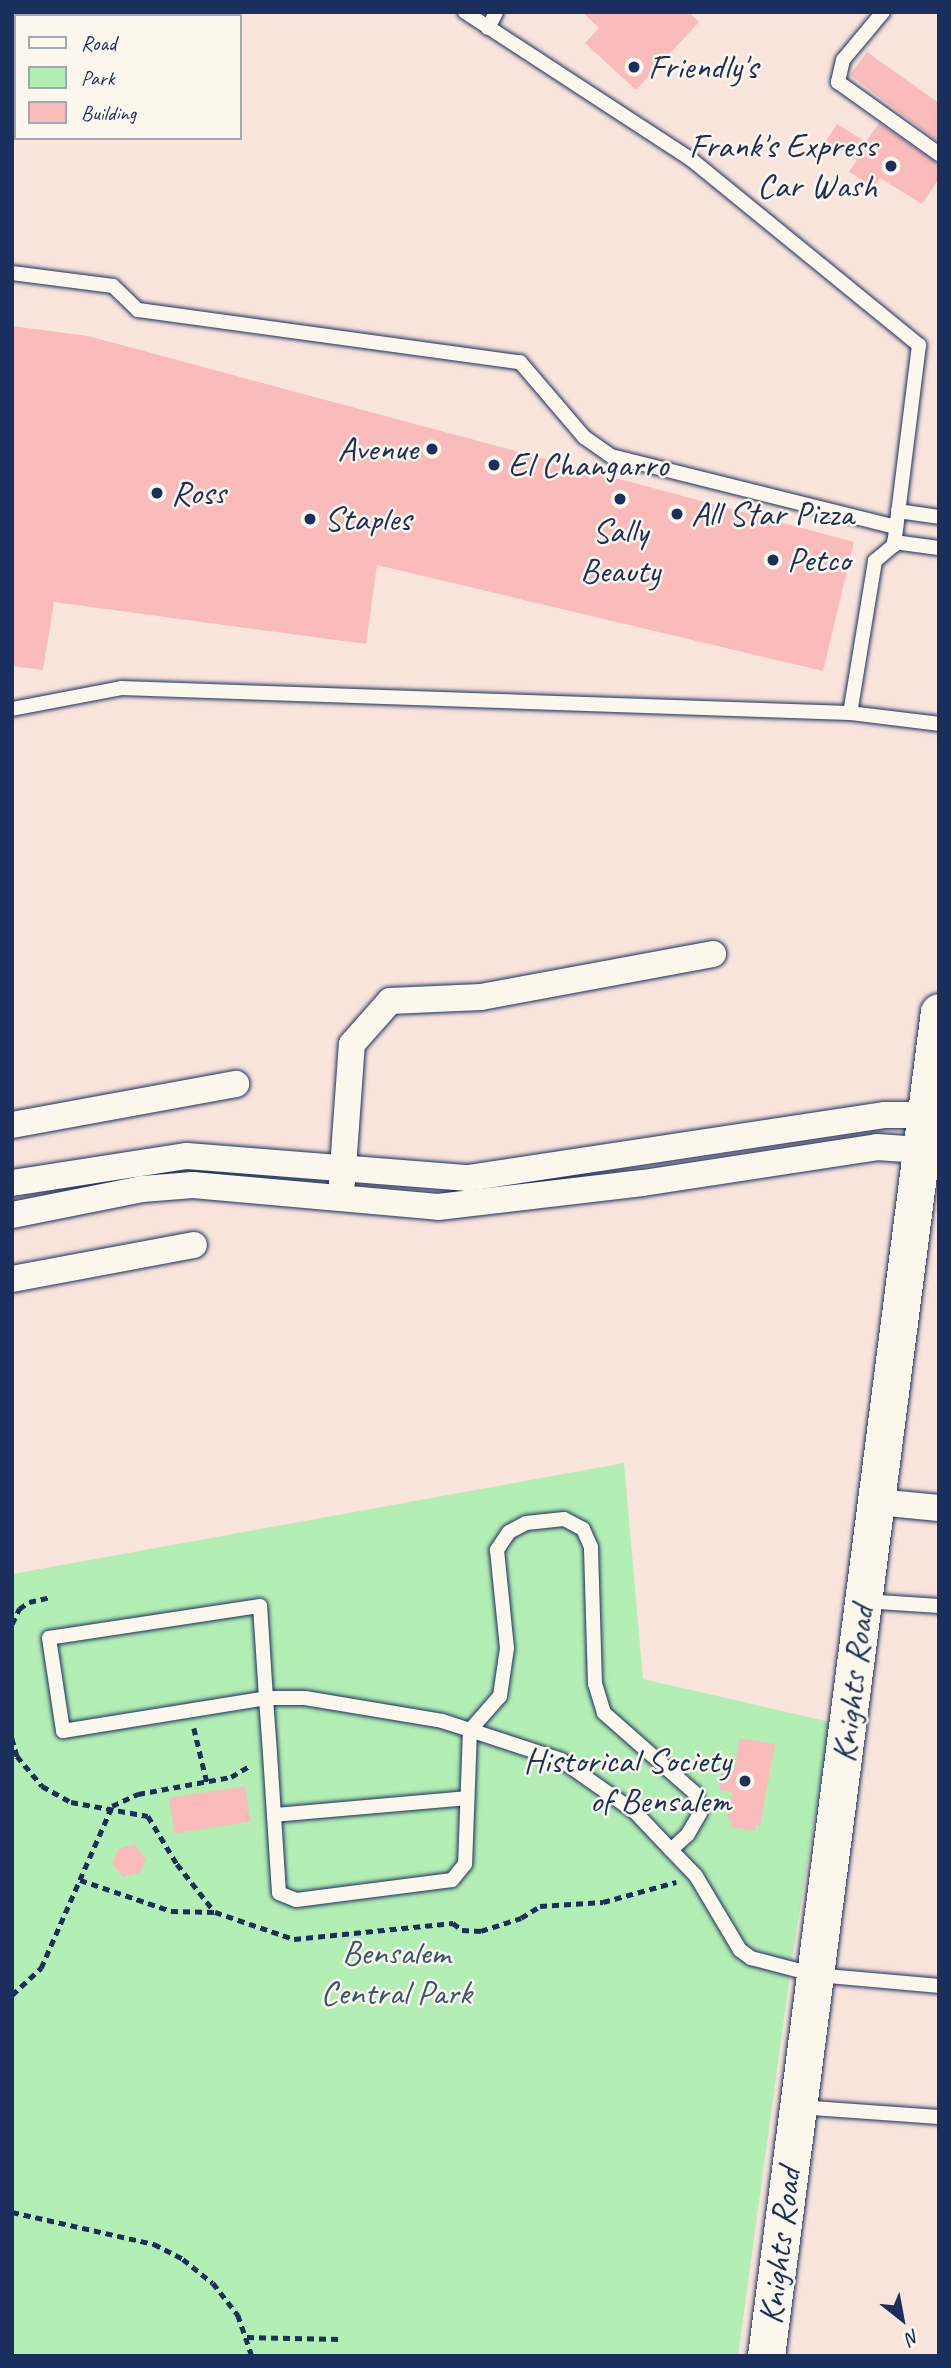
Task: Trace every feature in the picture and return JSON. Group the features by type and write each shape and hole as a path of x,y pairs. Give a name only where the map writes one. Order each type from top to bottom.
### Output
{"main road":[{"name":"Knights Road","path":"766,2356 939,1012"}],"street":[{"path":"342,1198 352,1044 390,1001 481,997 712,954"},
{"path":"12,1125 236,1084"},
{"path":"12,1182 187,1156 342,1166 468,1178 885,1115 922,1133"},
{"path":"12,1215 142,1189 193,1185 438,1207 643,1183 877,1147 922,1133"},
{"path":"12,1279 194,1245"},
{"path":"877,1503 939,1508"}],"lane":[{"path":"465,12 692,160 919,345 895,535 875,561 850,713"},
{"path":"488,28 496,12"},
{"path":"883,12 843,60 838,82 939,154"},
{"path":"12,273 113,286 138,310 520,362 584,437 611,456 939,548"},
{"path":"898,512 939,517"},
{"path":"12,709 121,688 850,713 939,724"},
{"path":"671,1850 688,1834 700,1813 696,1794 604,1713 595,1684 591,1546 583,1529 564,1519 526,1522 509,1532 498,1550 507,1647 500,1696 470,1730 464,1864 452,1880 296,1900 279,1893 270,1753 266,1698 260,1606 49,1638 63,1731 266,1698 305,1698 442,1721 470,1730 562,1760 635,1812 671,1850 696,1876 740,1950 751,1958 816,1975 939,1986"},
{"path":"864,1601 939,1606"},
{"path":"274,1815 467,1798"},
{"path":"798,2107 939,2117"}],"path":[{"path":"12,1624 19,1609 29,1602 51,1597"},
{"path":"190,1710 207,1782"},
{"path":"12,1738 21,1763 42,1786 71,1802 109,1812 149,1816 177,1864 215,1912"},
{"path":"12,1995 41,1968 109,1812 138,1794 231,1777 270,1753"},
{"path":"80,1880 171,1911 215,1912 294,1939 453,1923 461,1930 481,1931 521,1918 540,1906 603,1902 696,1876"},
{"path":"12,2212 154,2244 183,2259 213,2283 238,2315 252,2356"},
{"path":"247,2337 342,2339"}],"green space":[{"name":"Bensalem Central Park","path":"624,1463 643,1679 830,1722 793,1953 738,2356 12,2356 12,1574"}],"building":[{"name":"Friendly's","path":"582,12 689,12 699,22 636,90 585,43 599,28"},
{"path":"867,52 939,103 939,142 850,75"},
{"name":"Frank's Express Car Wash","path":"879,123 939,164 939,179 922,204 880,178 874,187 849,172 857,160 826,141 837,124 866,142"},
{"path":"12,326 88,336 854,542 823,671 377,565 366,644 54,602 43,670 12,666"},
{"name":"Historical Society of Bensalem","path":"740,1738 775,1744 760,1826 756,1824 755,1831 731,1827 732,1821 727,1820 732,1792 719,1790 723,1770 734,1771"},
{"path":"245,1786 251,1822 175,1834 169,1798"},
{"path":"135,1844 146,1860 139,1873 123,1877 112,1863 118,1849"}],"place":[{"name":"Friendly's","path":"634,67"},
{"name":"Frank's Express Car Wash","path":"891,166"},
{"name":"Avenue","path":"432,449"},
{"name":"El Changarro","path":"494,465"},
{"name":"Ross","path":"157,493"},
{"name":"Sally Beauty","path":"620,499"},
{"name":"All Star Pizza","path":"677,514"},
{"name":"Staples","path":"310,519"},
{"name":"Petco","path":"773,560"},
{"name":"Historical Society of Bensalem","path":"745,1781"}]}
